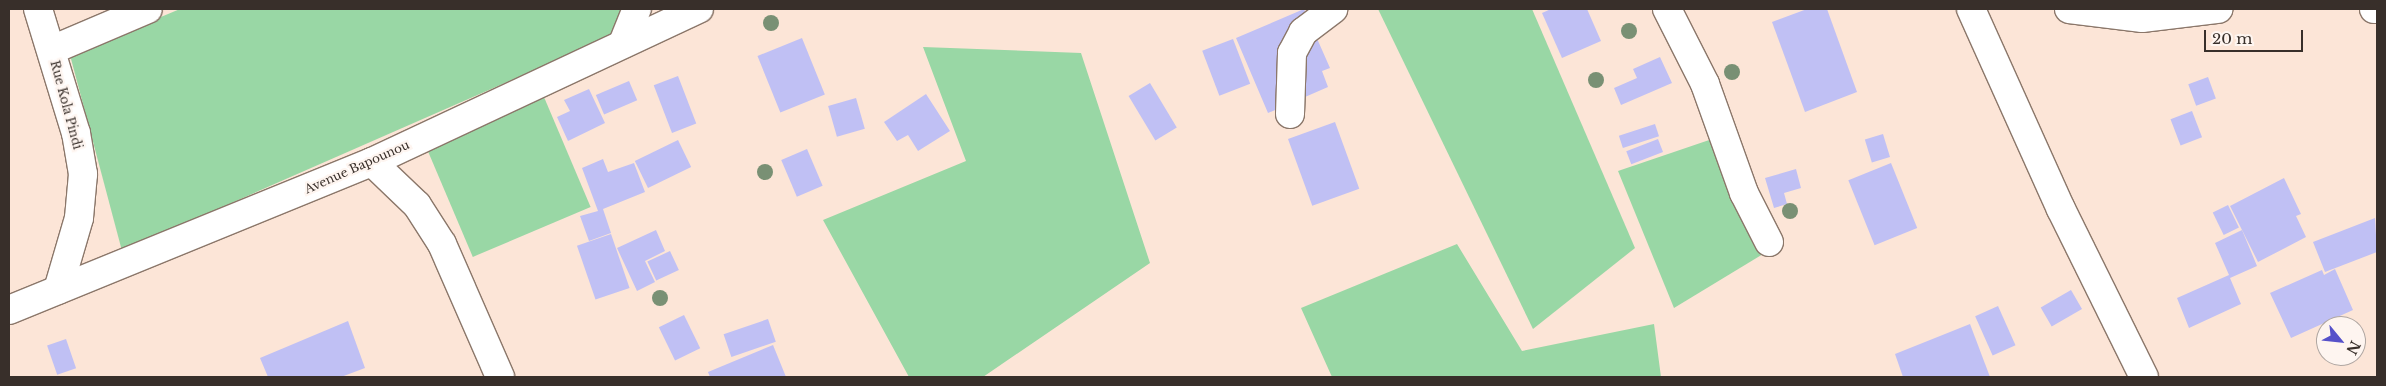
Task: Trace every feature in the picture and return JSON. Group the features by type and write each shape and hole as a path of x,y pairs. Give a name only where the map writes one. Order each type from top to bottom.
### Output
{"street":[{"name":"Rue Kola Pindi","path":"38,9 76,133 83,174 79,218 58,290"},
{"path":"52,50 148,9"},
{"path":"623,43 637,9"},
{"name":"Avenue Bapounou","path":"9,310 372,162 699,9"},
{"path":"1290,114 1292,53 1303,32 1333,9"},
{"path":"1667,9 1705,84 1744,193 1769,242"},
{"path":"1971,9 2061,209 2144,377"},
{"path":"2070,9 2142,18 2218,9"},
{"path":"372,162 417,205 442,244 500,377"}],"green space":[{"path":"180,9 626,9 614,35 122,251 70,55"},
{"path":"1378,9 1532,9 1635,248 1533,329"},
{"path":"923,47 1081,53 1150,263 983,377 909,377 823,220 966,161"},
{"path":"541,90 591,207 473,257 423,140"},
{"path":"1721,136 1768,251 1674,308 1618,171"},
{"path":"1457,244 1522,351 1654,324 1661,377 1332,377 1301,308"}],"building":[{"path":"1304,9 1330,68 1322,71 1328,87 1268,113 1236,38"},
{"path":"1551,9 1587,9 1601,41 1562,58 1542,13"},
{"path":"1807,9 1827,9 1857,92 1805,112 1772,22"},
{"path":"802,38 825,95 780,113 757,56"},
{"path":"1233,39 1250,84 1219,96 1202,51"},
{"path":"1660,57 1672,83 1621,105 1614,88 1637,78 1633,69"},
{"path":"678,76 696,124 672,133 654,85"},
{"path":"2208,77 2216,99 2196,106 2188,84"},
{"path":"629,81 637,100 604,114 596,95"},
{"path":"1150,83 1177,128 1155,140 1129,96"},
{"path":"589,89 605,123 568,141 557,117 570,111 564,100"},
{"path":"926,94 950,131 918,151 908,135 897,141 884,122"},
{"path":"856,98 865,129 837,137 828,106"},
{"path":"2192,111 2202,137 2181,145 2171,119"},
{"path":"1335,122 1359,189 1312,206 1288,139"},
{"path":"1655,124 1659,136 1623,148 1619,136"},
{"path":"1883,134 1890,157 1872,163 1865,140"},
{"path":"1658,139 1663,152 1631,164 1626,151"},
{"path":"678,140 691,167 648,188 635,161"},
{"path":"807,149 823,186 797,197 781,160"},
{"path":"603,159 608,172 634,163 645,192 603,209 611,233 589,241 580,216 598,211 582,168"},
{"path":"1891,163 1917,228 1875,245 1848,180"},
{"path":"1796,169 1801,188 1784,193 1787,204 1774,208 1765,178"},
{"path":"2284,178 2301,214 2296,216 2306,237 2258,262 2230,206"},
{"path":"2228,205 2239,227 2224,235 2213,212"},
{"path":"2375,218 2377,252 2325,272 2313,242"},
{"path":"656,230 665,251 645,261 655,282 637,291 617,248"},
{"path":"2242,230 2257,266 2230,278 2241,304 2189,328 2177,298 2229,275 2215,243"},
{"path":"611,234 630,288 596,300 577,246"},
{"path":"670,251 679,270 656,281 647,262"},
{"path":"2335,269 2353,310 2340,316 2316,316 2316,327 2291,338 2270,293 2322,270 2324,275"},
{"path":"2071,290 2082,309 2052,327 2041,308"},
{"path":"1998,306 2015,345 1993,355 1975,316"},
{"path":"684,315 700,348 675,361 659,327"},
{"path":"768,319 776,342 731,357 724,334"},
{"path":"348,321 365,368 341,377 268,377 260,358"},
{"path":"1970,324 1990,377 1903,377 1895,354"},
{"path":"66,339 76,368 57,375 47,346"},
{"path":"773,345 786,377 710,377 708,372"}]}
